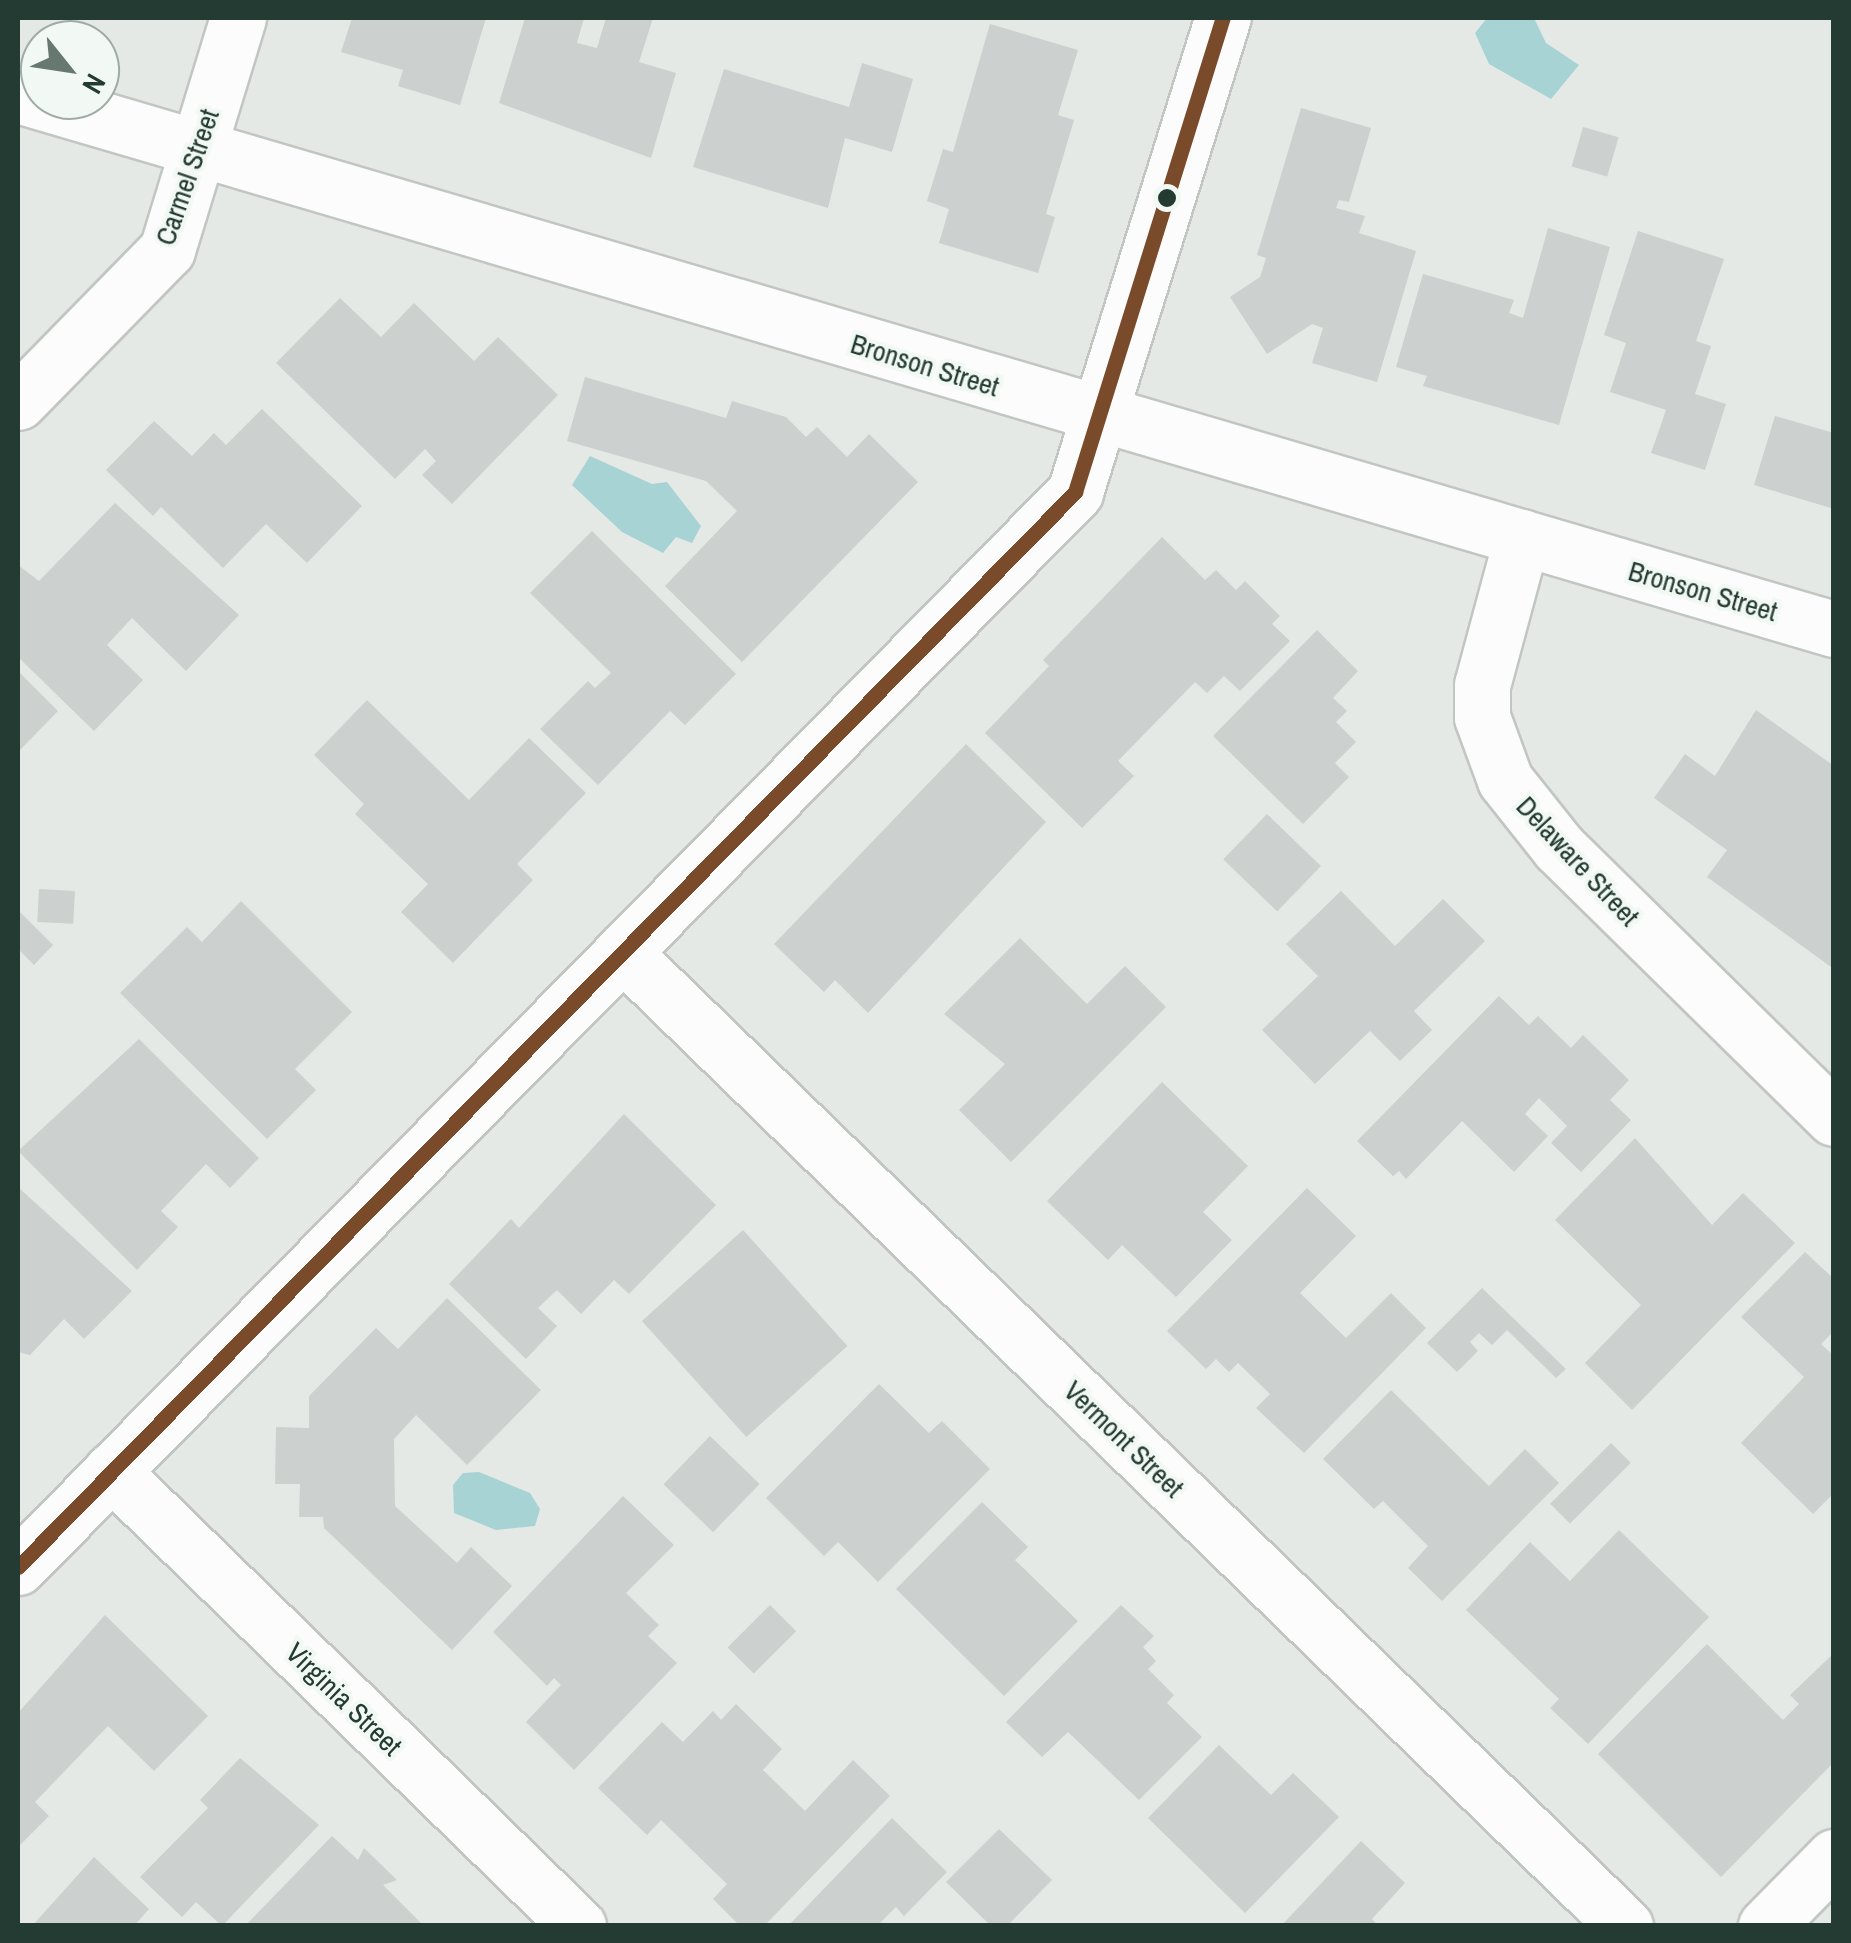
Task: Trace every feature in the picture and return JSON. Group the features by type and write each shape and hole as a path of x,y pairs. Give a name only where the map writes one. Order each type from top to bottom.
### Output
{"street":[{"name":"Carmel Street","path":"18,402 167,250 238,18"},
{"path":"18,1567 1075,492 1223,18"},
{"name":"Bronson Street","path":"18,94 1100,417 1834,629"},
{"name":"Delaware Street","path":"1522,537 1482,685 1482,717 1504,780 1559,848 1834,1118"},
{"name":"Vermont Street","path":"622,952 1625,1926"},
{"name":"Virginia Street","path":"112,1472 578,1926"},
{"path":"1766,1926 1834,1858"}],"water":[{"path":"1487,18 1534,18 1546,43 1579,65 1551,99 1489,64 1475,33"},
{"path":"590,456 652,484 667,482 701,526 692,543 676,537 663,553 622,532 572,485"},
{"path":"479,1472 530,1493 540,1509 535,1526 496,1530 454,1513 453,1485 463,1473"}],"building":[{"path":"352,18 486,18 460,105 398,86 403,70 341,52"},
{"path":"525,18 584,18 577,43 597,48 606,18 653,18 639,62 676,73 651,158 499,103"},
{"path":"990,24 1078,50 1058,115 1074,120 1046,214 1055,217 1038,273 939,243 949,209 927,201 943,149 953,152"},
{"path":"862,63 913,79 892,152 845,138 828,208 693,167 724,69 849,107"},
{"path":"1301,108 1371,128 1349,202 1339,200 1336,208 1365,216 1359,233 1416,251 1377,382 1312,363 1323,328 1312,324 1267,354 1230,297 1260,277 1266,258 1257,255"},
{"path":"1583,127 1619,137 1607,177 1572,166"},
{"path":"1548,228 1610,247 1559,425 1423,386 1427,376 1396,367 1423,274 1514,300 1509,313 1523,318"},
{"path":"1638,231 1724,259 1696,341 1711,346 1695,394 1726,404 1705,470 1651,453 1666,410 1610,392 1626,343 1604,335"},
{"path":"340,298 381,337 414,303 474,361 498,337 558,395 452,504 422,475 436,461 425,449 395,479 276,363"},
{"path":"585,377 726,418 732,401 786,417 806,437 817,427 847,457 869,434 918,482 742,662 665,586 737,511 706,481 567,441"},
{"path":"262,409 362,506 307,563 266,524 223,568 161,507 153,516 106,470 154,421 192,456 214,433 226,445"},
{"path":"1775,416 1834,433 1831,508 1754,485"},
{"path":"115,503 239,615 186,671 132,618 107,645 143,680 94,731 18,657 18,565 39,581"},
{"path":"592,531 736,674 685,725 670,711 598,785 540,729 588,681 595,688 611,673 530,593"},
{"path":"1162,537 1205,580 1216,570 1236,590 1245,581 1280,616 1272,624 1290,641 1240,691 1224,676 1207,693 1195,682 1118,761 1134,776 1082,828 985,733 1049,666 1043,660"},
{"path":"1317,630 1358,671 1333,698 1347,711 1336,722 1356,742 1335,763 1349,777 1303,824 1213,736"},
{"path":"18,671 58,711 18,752"},
{"path":"367,700 469,800 529,738 586,793 517,864 533,880 453,963 401,912 428,884 355,814 364,804 314,755"},
{"path":"1756,710 1834,766 1831,967 1707,877 1727,850 1654,798 1685,754 1715,776"},
{"path":"966,744 1046,822 868,1013 835,980 824,992 774,944"},
{"path":"1267,814 1321,866 1277,911 1223,859"},
{"path":"39,889 75,891 73,924 37,922"},
{"path":"1341,891 1395,946 1443,899 1485,941 1414,1011 1432,1030 1400,1061 1370,1031 1315,1084 1262,1030 1318,976 1286,944"},
{"path":"241,901 352,1012 295,1069 316,1090 267,1139 120,993 187,927 202,942"},
{"path":"18,910 53,945 34,965 18,949"},
{"path":"1020,938 1087,1004 1125,966 1166,1007 1011,1162 959,1110 1005,1064 944,1014"},
{"path":"1499,996 1529,1025 1538,1016 1571,1048 1583,1035 1629,1080 1610,1100 1631,1120 1581,1172 1551,1143 1567,1126 1539,1098 1525,1114 1548,1136 1514,1172 1462,1121 1406,1179 1399,1171 1393,1176 1357,1141"},
{"path":"139,1039 259,1158 230,1188 206,1164 161,1211 178,1227 137,1270 18,1151"},
{"path":"1162,1082 1248,1166 1203,1212 1232,1240 1176,1297 1122,1245 1108,1260 1047,1201"},
{"path":"624,1114 716,1205 629,1294 614,1280 581,1314 557,1290 538,1308 557,1326 526,1359 449,1284 511,1219 519,1228"},
{"path":"1635,1138 1712,1225 1743,1193 1795,1243 1632,1410 1585,1363 1641,1305 1555,1220"},
{"path":"18,1187 132,1291 84,1339 64,1319 30,1355 18,1352"},
{"path":"1307,1188 1356,1236 1300,1293 1346,1338 1391,1293 1426,1328 1304,1453 1256,1408 1270,1394 1238,1363 1229,1372 1216,1359 1206,1369 1167,1331"},
{"path":"743,1230 847,1346 746,1437 642,1321"},
{"path":"1805,1252 1834,1279 1834,1331 1821,1344 1834,1356 1834,1493 1813,1514 1741,1443 1804,1377 1741,1317"},
{"path":"1482,1288 1566,1369 1556,1378 1507,1330 1492,1345 1479,1333 1470,1342 1478,1351 1457,1372 1427,1343"},
{"path":"447,1298 541,1390 467,1465 416,1415 394,1439 395,1506 457,1563 471,1547 512,1586 452,1650 324,1528 323,1517 299,1517 300,1484 275,1484 276,1427 309,1428 309,1396 376,1328 398,1349"},
{"path":"879,1384 929,1433 942,1421 990,1469 878,1582 838,1542 824,1556 766,1498"},
{"path":"1391,1390 1489,1486 1525,1449 1559,1483 1442,1601 1408,1568 1428,1546 1383,1501 1374,1509 1323,1459"},
{"path":"710,1436 760,1484 713,1532 663,1484"},
{"path":"1611,1443 1631,1463 1570,1524 1550,1504"},
{"path":"623,1496 674,1545 626,1593 659,1625 648,1636 677,1663 574,1770 526,1722 561,1685 554,1678 547,1686 493,1632"},
{"path":"982,1502 1028,1547 1015,1560 1078,1621 1004,1696 896,1589"},
{"path":"1619,1530 1709,1617 1588,1744 1550,1708 1559,1699 1466,1610 1530,1542 1570,1581"},
{"path":"770,1605 796,1631 754,1674 728,1647"},
{"path":"1121,1605 1154,1636 1143,1647 1156,1661 1148,1669 1174,1695 1167,1703 1202,1737 1139,1800 1068,1732 1042,1757 1006,1722"},
{"path":"105,1615 208,1716 154,1771 108,1726 35,1802 49,1816 18,1847 18,1713"},
{"path":"1707,1644 1783,1720 1799,1704 1790,1695 1834,1653 1834,1762 1721,1877 1598,1754"},
{"path":"736,1704 782,1749 763,1770 805,1811 853,1760 890,1796 764,1926 740,1926 713,1899 727,1884 661,1820 647,1835 598,1788 662,1722 683,1742 713,1711 721,1720"},
{"path":"1219,1745 1271,1795 1293,1773 1339,1817 1245,1913 1148,1818"},
{"path":"240,1758 319,1825 222,1926 196,1902 182,1917 140,1877 208,1808 200,1800"},
{"path":"892,1818 947,1872 904,1916 896,1907 877,1926 788,1926"},
{"path":"999,1829 1052,1880 1007,1926 991,1926 946,1882"},
{"path":"332,1836 358,1860 364,1848 397,1880 383,1885 424,1926 245,1926"},
{"path":"1361,1841 1405,1883 1372,1919 1378,1926 1281,1926"},
{"path":"94,1857 149,1909 134,1926 32,1926"}],"transit line":[{"path":"18,1567 1075,492 1223,18"}]}
